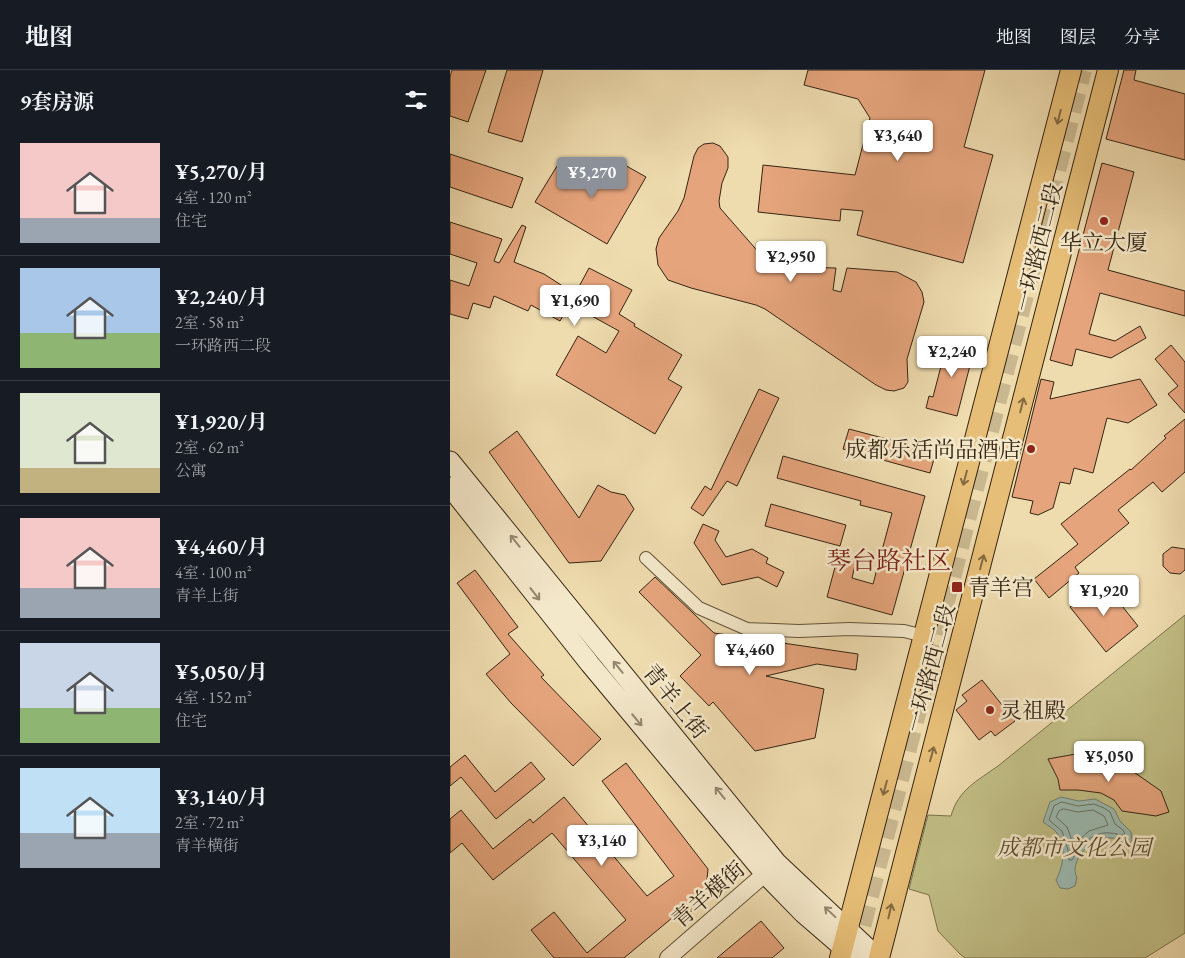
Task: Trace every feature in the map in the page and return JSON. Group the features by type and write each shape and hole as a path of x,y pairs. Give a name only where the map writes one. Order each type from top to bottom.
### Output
{"main road":[{"name":"一环路西二段","path":"847,948 924,636 1071,70"},
{"name":"一环路西二段","path":"879,958 1108,70"},
{"name":"青羊上街","path":"450,461 771,868"},
{"name":"青羊上街","path":"450,487 590,664 771,868 847,948 879,958"}],"street":[{"path":"646,558 699,608 747,629 904,631 924,636"},
{"name":"青羊横街","path":"668,958 771,868"}],"green space":[{"name":"成都市文化公园","path":"1185,615 1185,933 1145,958 965,958 938,931 929,895 909,889 928,815 951,816 958,799 969,787 998,766"}],"water":[{"path":"1061,797 1079,801 1095,799 1114,809 1120,821 1131,832 1132,840 1128,846 1117,839 1110,838 1103,838 1089,845 1083,851 1076,864 1077,878 1075,886 1068,889 1060,888 1056,880 1061,869 1063,856 1060,838 1056,832 1043,822 1050,802"}],"building":[{"path":"452,70 486,70 468,122 450,116 450,77"},
{"path":"507,70 543,70 522,142 488,132"},
{"path":"808,70 985,70 964,147 993,155 963,263 857,235 863,211 841,209 840,221 758,212 763,165 855,175 870,118 858,99 804,85"},
{"path":"1124,70 1136,70 1134,80 1185,94 1185,160 1106,139"},
{"path":"713,143 720,146 728,157 728,168 722,183 719,201 720,208 761,255 778,263 795,267 836,268 833,290 841,292 847,268 897,272 916,282 922,292 924,302 907,359 908,382 904,388 894,391 886,390 876,385 765,309 668,280 658,265 656,249 659,238 678,211 684,198 694,156 698,148 704,144"},
{"path":"450,154 523,178 512,208 450,187"},
{"path":"614,159 646,177 607,244 535,202 557,166 596,188"},
{"name":"华立大厦","path":"1102,163 1134,172 1108,270 1185,291 1185,316 1100,293 1089,334 1115,341 1140,326 1146,338 1111,358 1076,349 1072,366 1050,360"},
{"path":"450,222 502,239 494,261 499,263 522,225 526,227 514,262 544,274 575,294 589,268 632,290 619,314 635,324 634,326 682,355 668,379 682,387 655,434 556,375 578,336 606,353 619,331 570,304 560,321 531,305 528,311 494,296 490,308 473,303 468,319 450,314 450,280 469,286 477,263 450,254"},
{"path":"948,339 975,346 957,416 926,408 929,396 933,397"},
{"path":"1171,345 1185,362 1185,413 1168,394 1178,386 1155,359"},
{"path":"1041,379 1054,382 1050,399 1140,379 1157,405 1128,423 1107,418 1093,473 1074,468 1070,484 1060,482 1053,508 1038,515 1030,513 1033,501 1012,497"},
{"path":"759,389 779,398 737,486 727,481 703,516 691,508 705,486 711,490"},
{"path":"1185,419 1185,472 1162,492 1153,482 1118,510 1129,523 1075,567 1079,573 1049,598 1034,579 1078,544 1061,524 1131,470 1166,438 1164,436"},
{"path":"849,429 936,452 930,473 843,449"},
{"path":"517,431 579,518 598,485 611,492 625,495 634,509 601,561 569,563 489,452"},
{"path":"783,456 925,496 892,615 827,597 839,552 857,557 852,578 873,584 892,513 860,505 861,501 777,478"},
{"path":"771,504 846,525 840,546 765,526"},
{"path":"703,524 719,531 715,540 726,557 752,549 768,558 766,563 784,572 777,587 758,577 722,585 694,543"},
{"path":"1172,547 1185,549 1185,570 1180,574 1170,573 1163,566 1163,554"},
{"path":"475,570 518,627 508,634 544,675 541,677 601,739 573,766 511,703 486,674 510,654 457,583"},
{"path":"655,577 714,633 858,654 856,670 817,664 766,676 824,689 815,738 755,751 713,702 709,706 680,676 701,655 639,592"},
{"path":"1103,582 1138,626 1106,652 1070,607"},
{"name":"灵祖殿","path":"982,680 1015,721 995,736 991,731 979,740 956,710 967,701 962,695"},
{"path":"1076,754 1092,755 1128,768 1161,791 1169,812 1156,816 1122,811 1114,800 1101,793 1060,790 1058,779 1048,759"},
{"path":"465,755 495,792 531,762 545,779 496,819 461,777 450,786 450,767"},
{"path":"626,763 708,869 705,901 682,918 678,913 624,958 554,958 531,930 554,912 587,953 626,920 552,833 493,880 462,843 450,853 450,819 461,810 493,849 530,819 533,823 564,797 647,896 674,876 602,781"},
{"path":"761,921 784,948 772,958 717,958"}],"tunnel":[{"path":"854,954 1082,70"}],"place":[{"name":"华立大厦","path":"1104,221"},
{"name":"成都乐活尚品酒店","path":"1031,449"},
{"name":"青羊宫","path":"957,587"},
{"name":"灵祖殿","path":"990,710"}],"district":[{"name":"琴台路社区","path":"889,560"}]}
